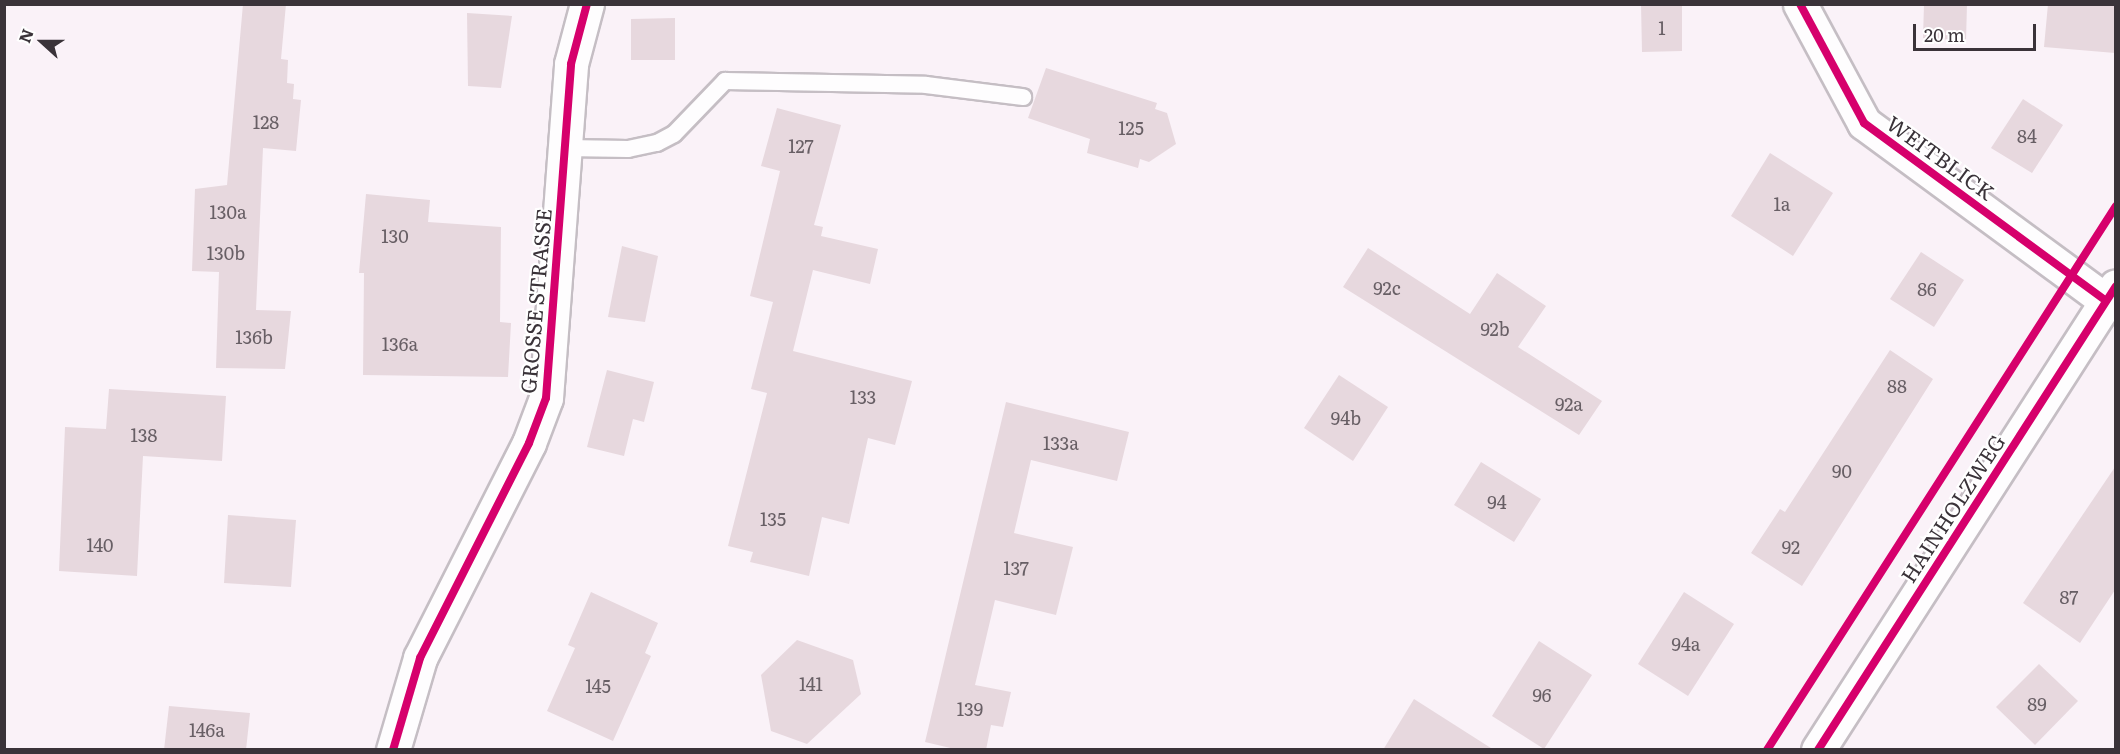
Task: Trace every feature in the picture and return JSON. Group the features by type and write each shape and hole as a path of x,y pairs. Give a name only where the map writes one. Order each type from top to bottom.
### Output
{"street":[{"name":"GROSSE STRASSE","path":"393,750 420,658 529,443 546,398 572,64 587,4"},
{"name":"WEITBLICK","path":"1800,4 1864,123 2111,293"},
{"name":"HAINHOLZWEG","path":"1818,750 2111,293"}],"lane":[{"path":"566,148 628,149 657,143 674,134 725,81 926,85 1023,97"}],"building":[{"path":"243,4 286,4 281,59 288,60 287,83 294,84 293,99 301,100 296,151 263,148 256,310 291,311 285,369 216,368 219,272 192,271 195,189 227,185"},
{"path":"1641,4 1682,4 1682,51 1642,52"},
{"path":"1924,4 1967,4 1966,41 1923,38"},
{"path":"2048,4 2115,4 2115,53 2044,47"},
{"path":"467,13 512,16 501,88 468,86"},
{"path":"675,18 675,60 631,60 631,19"},
{"path":"1046,68 1157,103 1155,109 1167,113 1176,144 1149,162 1140,159 1138,168 1087,153 1090,139 1028,118"},
{"path":"2023,99 2063,125 2032,173 1991,148"},
{"path":"777,108 841,125 814,225 823,227 821,236 878,249 870,284 813,270 793,351 912,381 895,445 868,438 849,524 822,517 809,576 750,562 753,552 728,546 767,393 751,389 773,302 750,296 780,171 761,166"},
{"path":"1770,153 1833,193 1793,256 1731,216"},
{"path":"366,194 430,200 428,222 501,227 500,322 511,323 508,377 363,375 364,273 359,273"},
{"path":"622,246 658,256 645,322 608,317"},
{"path":"1368,248 1470,314 1497,273 1546,306 1518,347 1602,401 1579,435 1343,287"},
{"path":"1921,252 1964,280 1934,327 1890,299"},
{"path":"1890,350 1933,379 1802,586 1751,553 1780,509 1785,512"},
{"path":"607,370 654,382 644,422 633,419 624,456 587,447"},
{"path":"1339,375 1388,407 1353,461 1304,428"},
{"path":"109,389 226,396 222,461 143,456 137,576 59,571 65,427 106,429"},
{"path":"1006,402 1129,432 1117,481 1031,460 1014,533 1073,547 1056,615 995,600 975,685 1011,692 1003,727 991,725 986,750 959,750 925,742"},
{"path":"1481,462 1541,499 1514,542 1454,505"},
{"path":"2115,467 2115,590 2080,643 2023,603"},
{"path":"228,515 296,520 291,587 224,583"},
{"path":"591,592 658,623 645,653 651,656 613,741 547,711 575,648 568,645"},
{"path":"1684,592 1734,624 1688,696 1638,664"},
{"path":"797,640 853,660 861,694 807,744 771,731 761,675"},
{"path":"1539,641 1592,675 1544,749 1492,716"},
{"path":"2039,664 2078,701 2035,745 1996,707"},
{"path":"1414,699 1494,750 1383,750"},
{"path":"169,706 250,713 246,750 164,750"}],"cycle path":[{"path":"393,750 420,658 529,443 546,398 571,64 587,4"},
{"path":"1800,4 1864,123 2106,301"},
{"path":"1767,750 2116,206"},
{"path":"1818,750 2116,286"}]}
